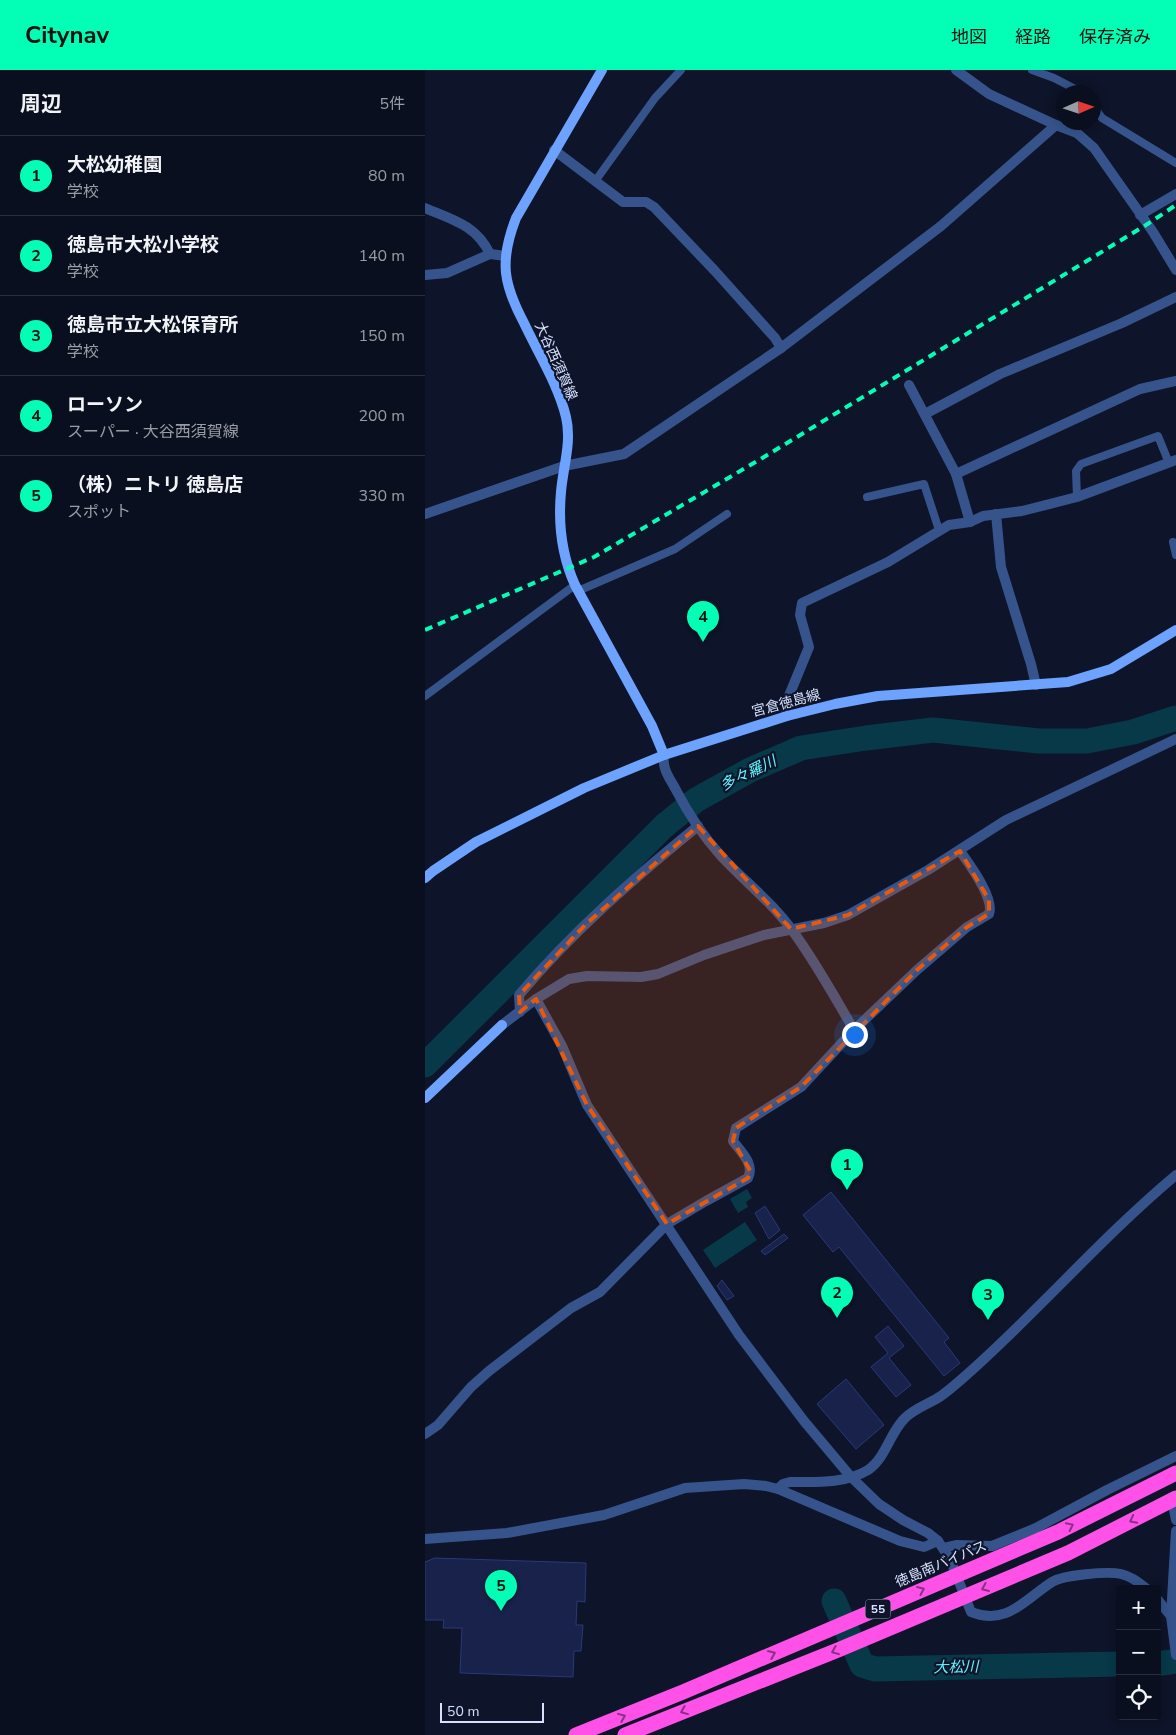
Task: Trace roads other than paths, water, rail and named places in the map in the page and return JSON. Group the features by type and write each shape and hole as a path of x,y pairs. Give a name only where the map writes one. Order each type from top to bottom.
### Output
{"highway":[{"name":"徳島南バイパス","path":"576,1735 683,1692 1058,1532 1176,1473"},
{"name":"55","path":"625,1735 964,1598 1068,1553 1174,1499"}],"main road":[{"name":"大谷西須賀線","path":"602,70 516,218 508,237 506,274 513,302 556,388 566,417 568,440 561,493 560,522 568,569 576,588 652,726 664,755"},
{"name":"宮倉徳島線","path":"425,877 476,842 585,788 664,755 787,716 878,696 1069,682 1111,669 1176,630"},
{"path":"425,1098 502,1025"}],"street":[{"path":"956,70 989,94 1055,125 1077,133 1094,148 1153,232 1176,270"},
{"path":"425,514 564,466 624,454 781,348 941,226 1055,125"},
{"path":"555,150 623,202 646,202 654,208 721,278 775,338 781,348"},
{"path":"1140,215 1176,194"},
{"path":"425,208 463,224 475,232 484,242 490,254"},
{"path":"425,274 447,273 490,254 506,256"},
{"path":"925,414 1000,374 1122,323 1176,297"},
{"path":"956,474 1140,389 1176,381"},
{"path":"909,385 956,474 970,522"},
{"path":"787,716 786,703 809,647 799,615 802,603 888,562 949,525 970,522 983,516 1022,511 1077,497 1172,462"},
{"path":"996,514 1001,568 1036,685"},
{"path":"502,1025 536,999 569,979 587,976 641,977 658,974 704,955 763,935 824,923 847,915 960,851 1006,820 1176,739"},
{"path":"664,755 663,765 696,823 720,855 774,907 791,929 810,956 854,1030"},
{"path":"519,1012 519,995 545,964 696,823"},
{"path":"425,1434 438,1425 471,1387 489,1371 571,1308 600,1292 667,1224 706,1200 748,1178 751,1172 750,1164 733,1140 736,1128 801,1087 854,1030 947,943 967,927 989,914 991,910 989,900 977,876 960,851"},
{"path":"536,999 562,1046 587,1105 739,1335 804,1421 851,1477 879,1504 903,1520 928,1533 941,1545 950,1559 971,1612 983,1616 997,1616 1010,1612 1054,1581 1066,1577 1117,1573 1127,1576 1141,1585"},
{"path":"778,1489 783,1484 790,1482 843,1480 868,1470 876,1463 895,1429 905,1417 941,1396 964,1378 1176,1175"},
{"path":"425,1539 507,1533 603,1515 685,1488 744,1484 778,1489 900,1541 924,1546 992,1546 1035,1528 1176,1456"},
{"path":"1174,1499 1176,1520"},
{"path":"1176,1531 1171,1616 1176,1655"},
{"path":"1161,1604 1171,1616"}],"lane":[{"path":"596,180 655,98 681,70"},
{"path":"1032,70 1068,85"},
{"path":"1101,117 1176,163"},
{"path":"1077,497 1076,470 1081,464 1158,436 1172,462"},
{"path":"867,497 924,484 939,530"},
{"path":"425,696 576,588 675,549 727,514"},
{"path":"1173,542 1176,555"}],"water":[{"path":"747,1189 752,1198 746,1202 748,1207 738,1213 730,1199"},
{"path":"745,1222 757,1240 715,1268 703,1250"}],"waterway":[{"name":"多々羅川","path":"425,1065 664,826 696,800 750,770 801,748 866,738 933,730 1039,741 1087,741 1133,732 1176,718"},
{"name":"大松川","path":"834,1601 862,1665 875,1669 1116,1664"},
{"name":"大松川","path":"1161,1663 1176,1661"}],"railway":[{"path":"425,630 594,557 764,457 1176,205"}],"place":[{"name":"ローソン","path":"703,642"},
{"name":"大松幼稚園","path":"847,1190"},
{"name":"徳島市大松小学校","path":"837,1318"},
{"name":"徳島市立大松保育所","path":"988,1320"},
{"name":"（株）ニトリ 徳島店","path":"501,1611"}]}
